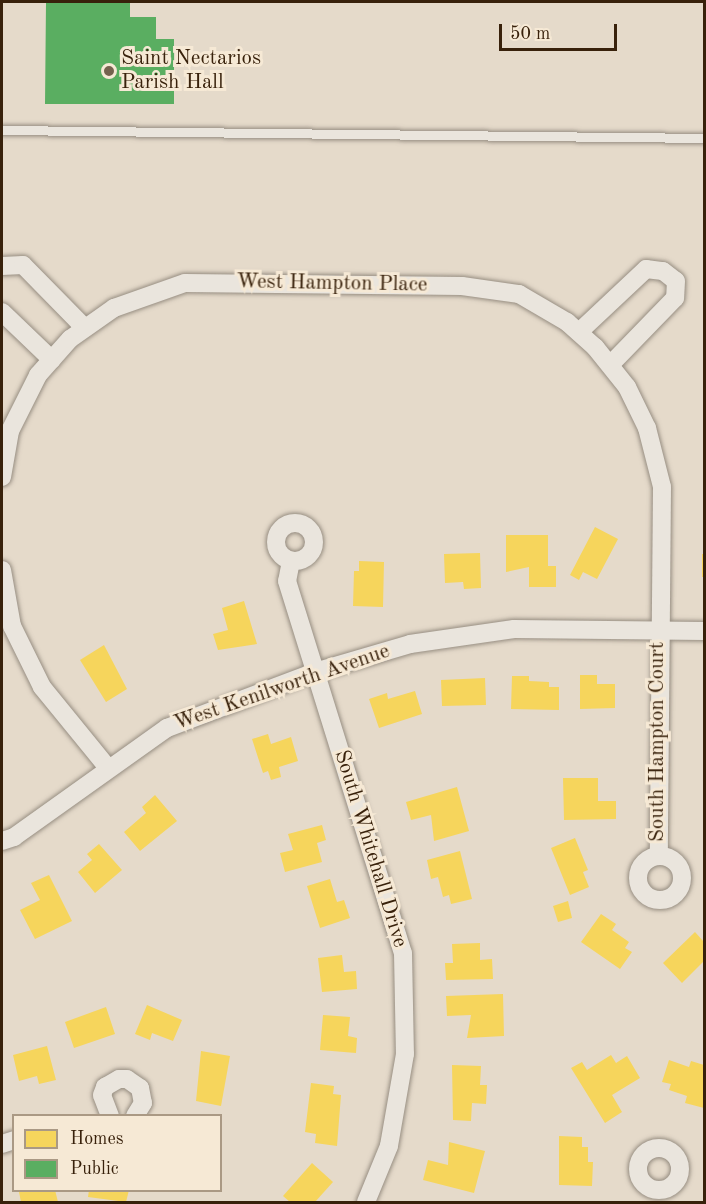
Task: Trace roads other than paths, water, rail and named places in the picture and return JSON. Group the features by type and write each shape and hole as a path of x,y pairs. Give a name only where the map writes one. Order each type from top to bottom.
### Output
{"street":[{"path":"2,266 23,265 83,326"},
{"path":"579,333 646,269 663,271 676,280 675,298 610,365"},
{"name":"West Hampton Place","path":"2,477 10,431 38,375 83,326 114,308 185,283 462,286 519,294 579,333 610,365 627,387 647,428 662,487 658,629"},
{"path":"2,312 52,360"},
{"name":"South Whitehall Drive","path":"291,561 287,581 403,953 405,1054 389,1146 366,1203"},
{"path":"2,570 12,626 42,687 108,768"},
{"name":"West Kenilworth Avenue","path":"2,841 14,837 167,728 315,672 410,644 514,629 705,631"},
{"name":"South Hampton Court","path":"658,629 659,856"},
{"path":"102,1114 102,1095 105,1087 118,1079 127,1079 134,1082 143,1095 143,1103 136,1114"}],"lane":[{"path":"2,130 705,138"}],"place":[{"name":"Saint Nectarios Parish Hall","path":"109,71"}]}
